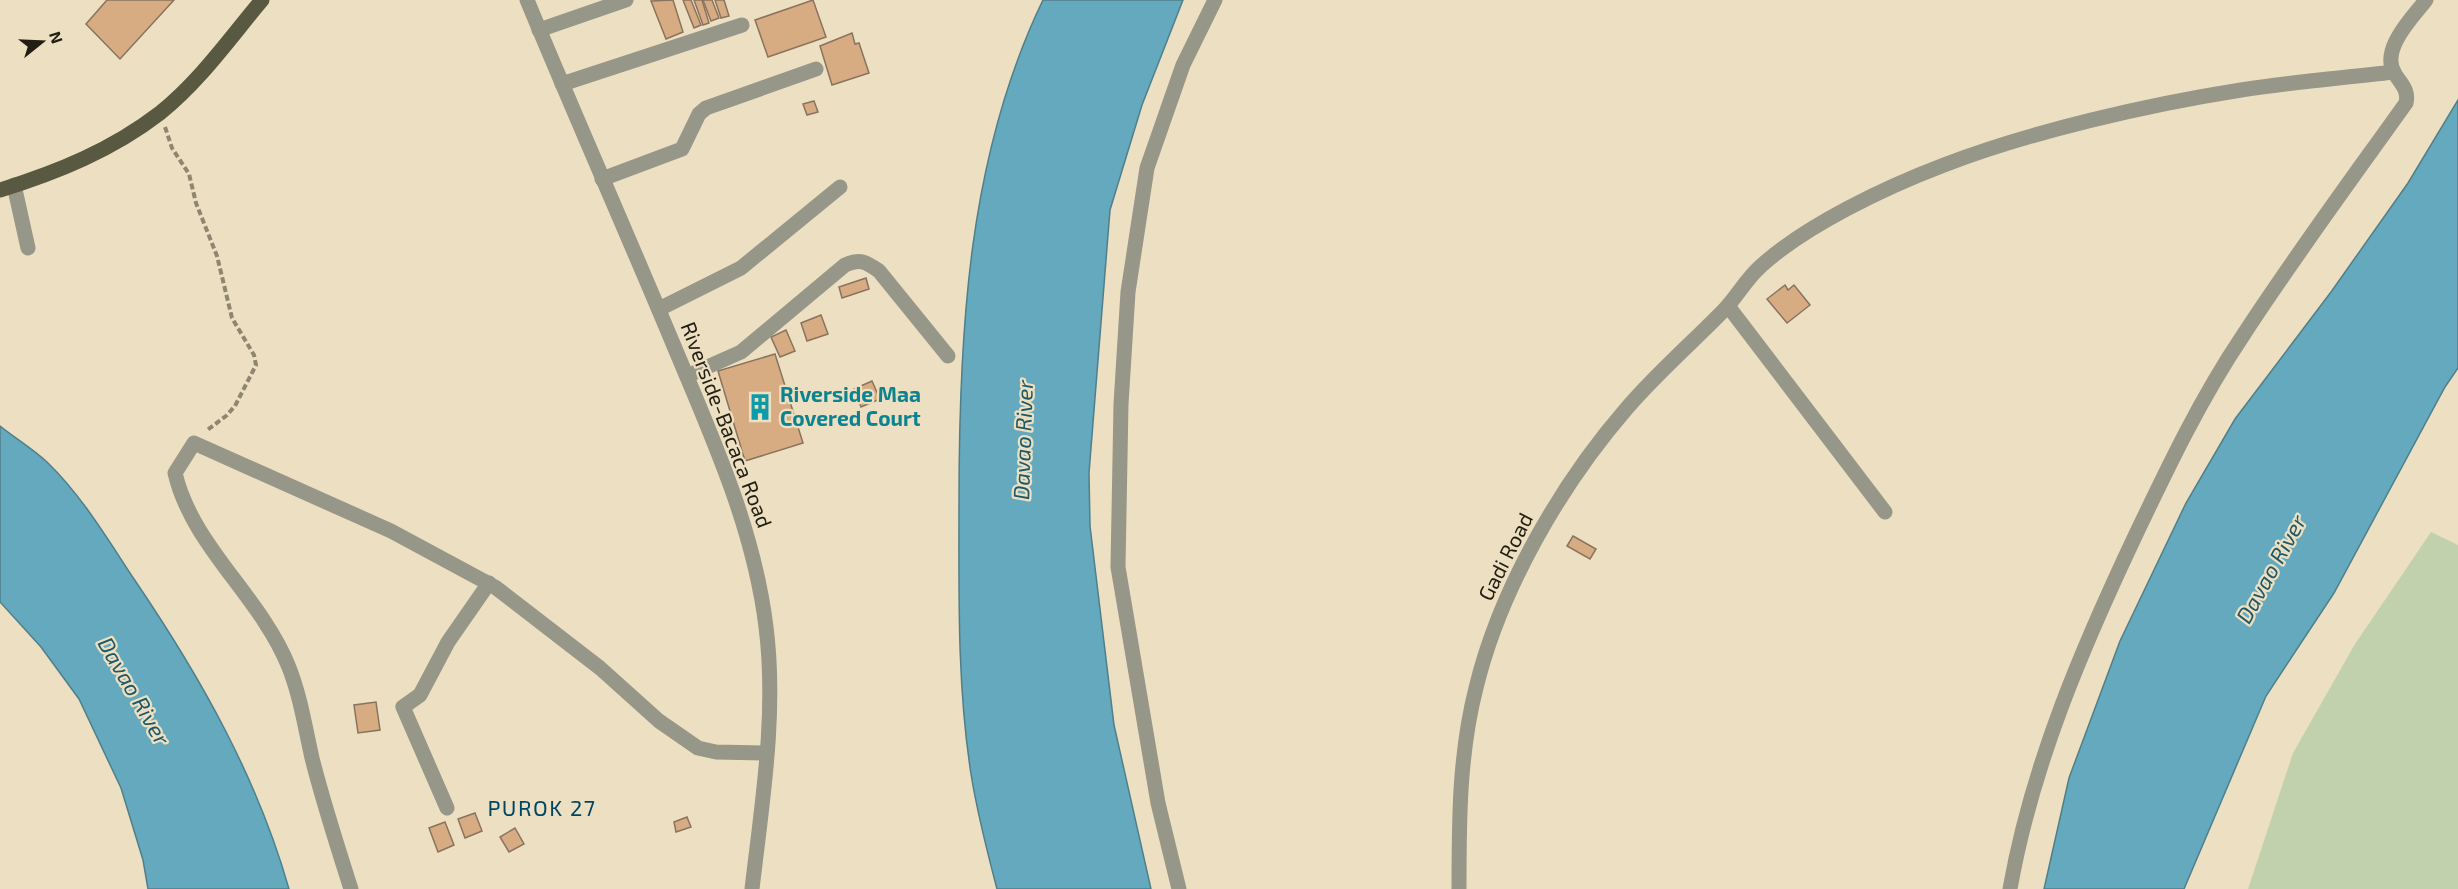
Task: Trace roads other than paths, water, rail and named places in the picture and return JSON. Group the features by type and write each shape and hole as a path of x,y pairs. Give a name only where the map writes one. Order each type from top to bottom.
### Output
{"main road":[{"path":"7,188 46,176 82,160 122,139 162,112 195,80 262,0"}],"street":[{"name":"Riverside-Bacaca Road","path":"527,0 687,376 742,517 759,578 767,628 769,671 766,753 752,889"},
{"path":"540,30 626,0"},
{"path":"1179,889 1158,803 1118,567 1121,404 1128,292 1147,168 1183,65 1215,0"},
{"path":"2010,889 2018,843 2051,732 2105,600 2172,458 2218,376 2305,245 2406,103 2407,92 2393,72 2391,61 2393,48 2426,0"},
{"path":"562,84 742,25"},
{"path":"602,179 682,149 699,114 706,108 816,69"},
{"name":"Gadi Road","path":"1459,889 1463,756 1476,687 1499,619 1524,565 1562,496 1626,408 1728,306 1760,266 1790,244 1846,211 1943,165 2015,142 2244,89 2393,72"},
{"path":"659,309 741,268 840,187"},
{"path":"7,188 28,248"},
{"path":"687,376 741,352 829,278 856,260 864,261 879,271 948,356"},
{"path":"1728,306 1885,512"},
{"path":"351,889 327,816 289,666 271,630 211,547 179,489 175,473 194,443 391,531 489,583 600,668 659,721 698,748 735,754 766,753"},
{"path":"447,808 403,707 420,695 448,642 489,583"}],"water":[{"name":"Davao River","path":"1043,0 1183,0 1142,105 1110,210 1089,473 1090,526 1114,725 1151,889 997,889 976,803 966,740 961,672 959,570 960,438 966,309 983,182 998,120 1018,59"},
{"name":"Davao River","path":"2458,100 2458,368 2445,387 2334,593 2266,696 2184,889 2044,889 2069,778 2120,641 2186,503 2235,419 2331,292 2408,183"},
{"name":"Davao River","path":"0,426 42,457 60,475 84,504 160,618 205,692 244,768 261,807 289,889 148,889 143,860 121,788 79,699 41,647 0,602"}],"place":[{"name":"Riverside Maa Covered Court","path":"760,407"}],"district":[{"name":"PUROK 27","path":"542,808"}]}
